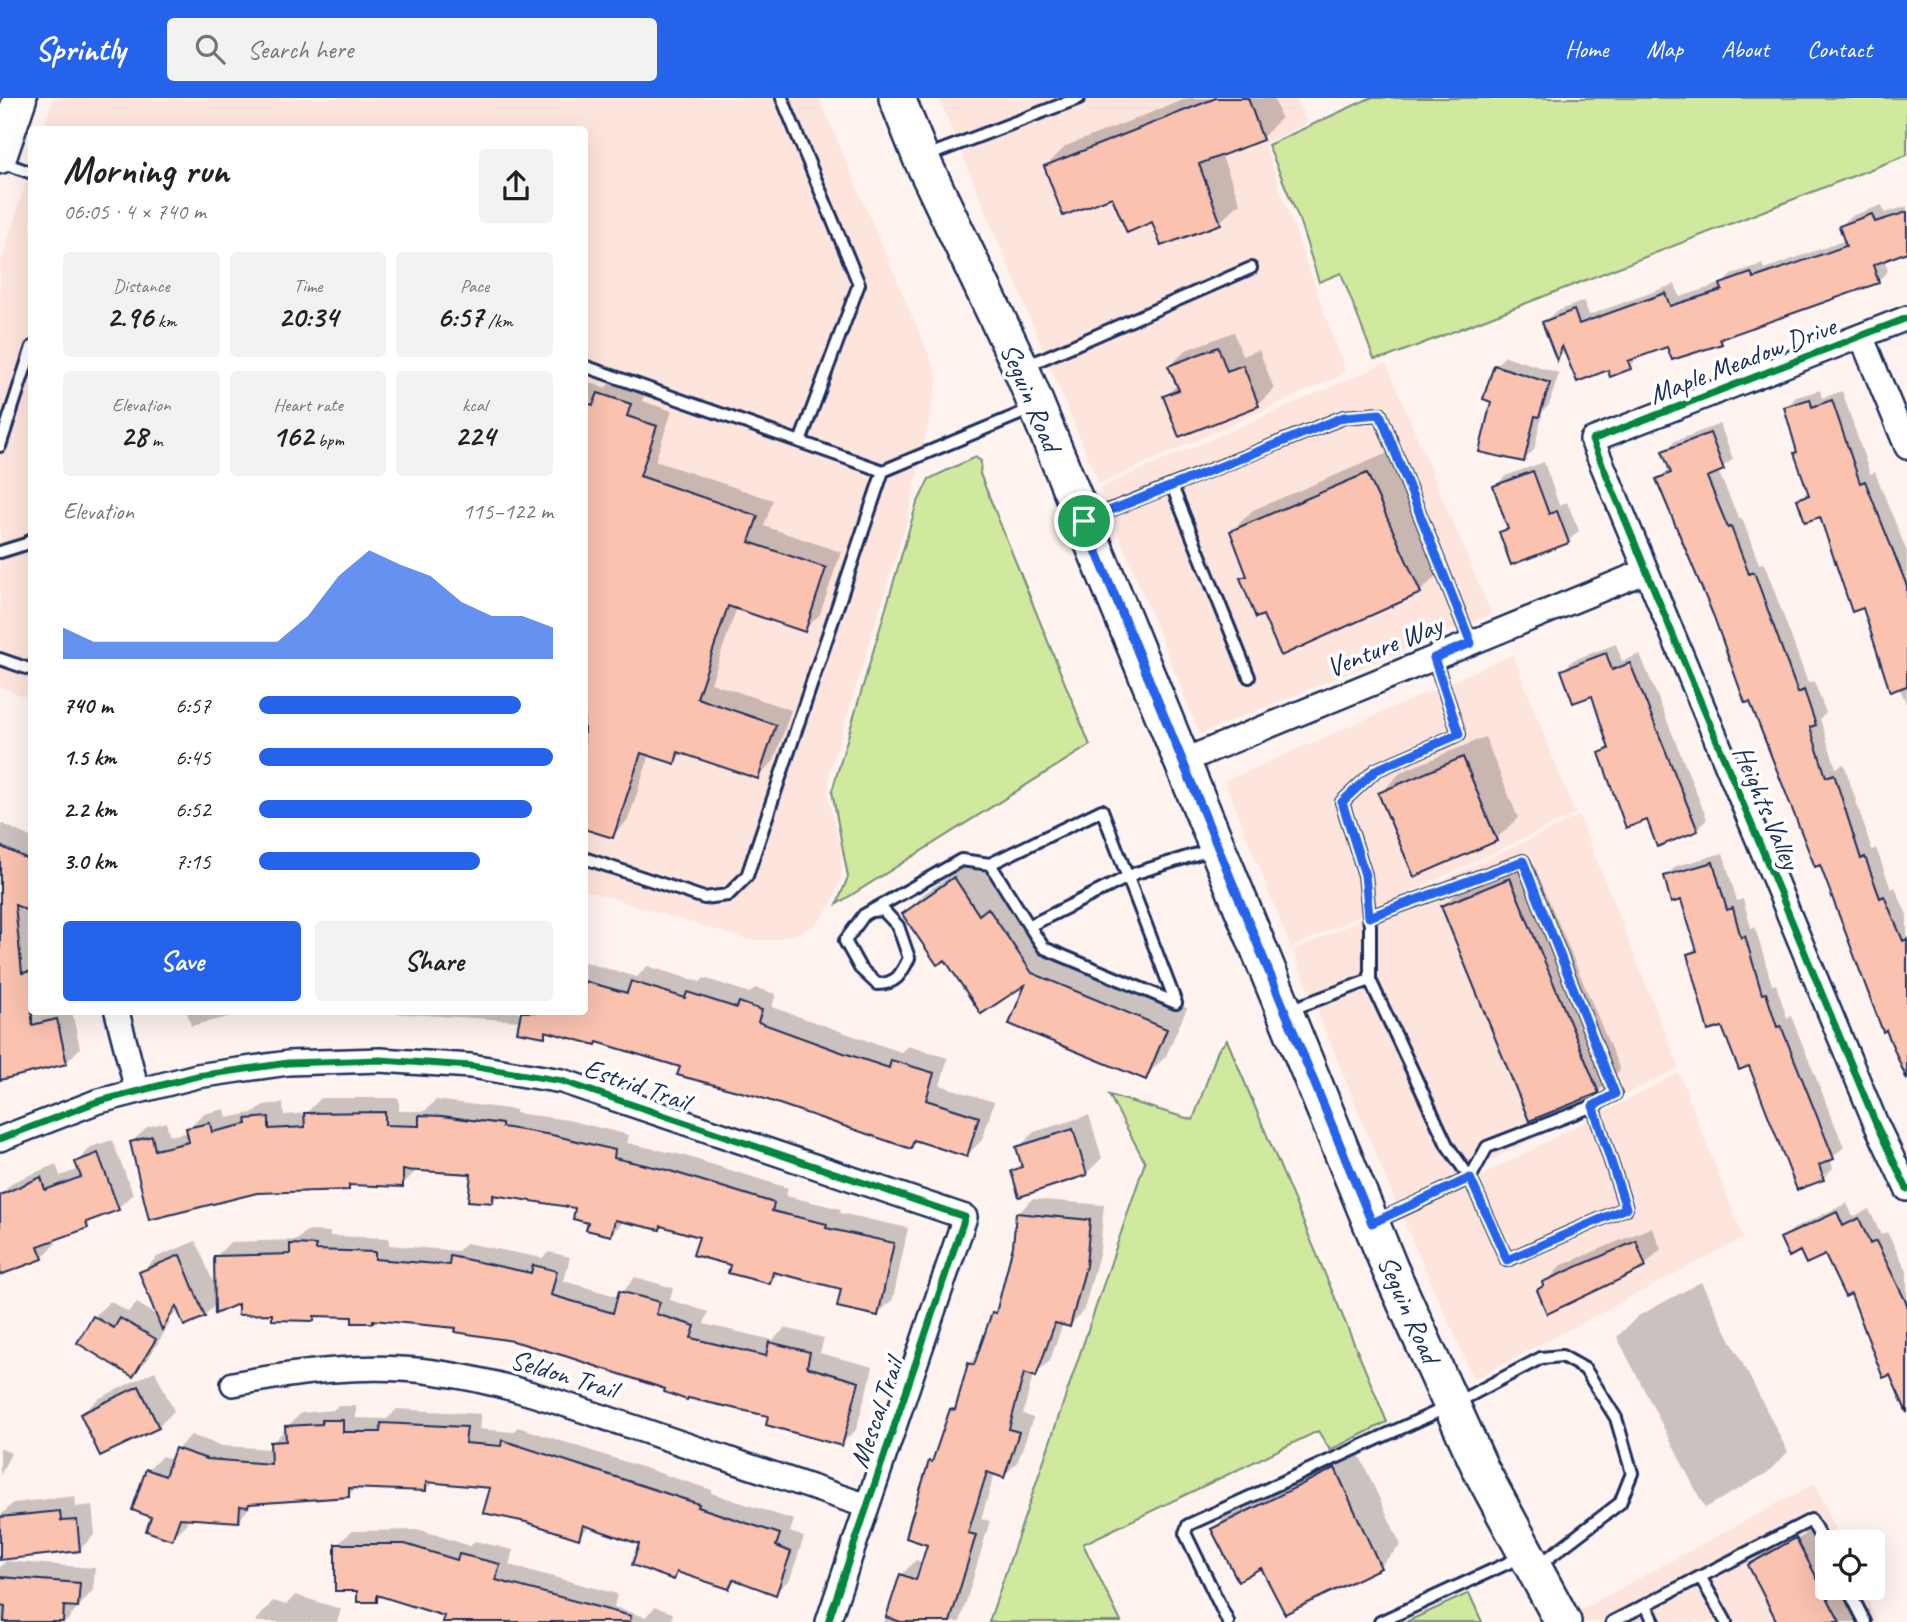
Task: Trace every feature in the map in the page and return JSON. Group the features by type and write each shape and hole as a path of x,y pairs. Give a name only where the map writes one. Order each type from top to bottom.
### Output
{"main road":[{"name":"Seguin Road","path":"897,98 921,158 1021,368 1372,1223 1482,1470 1563,1622"}],"street":[{"path":"0,159 20,98"},
{"name":"Maple Meadow Drive","path":"1592,440 1907,318"},
{"path":"1861,337 1907,447"},
{"name":"Heights Valley","path":"1592,440 1871,1111 1907,1189"},
{"name":"Venture Way","path":"1183,761 1646,570"},
{"path":"118,1015 137,1090"},
{"name":"Estrid Trail","path":"0,1139 137,1090 197,1076 288,1063 380,1060 471,1066 562,1081 965,1217"},
{"name":"Mescal Trail","path":"828,1622 965,1217"},
{"name":"Seldon Trail","path":"233,1384 297,1372 372,1368 431,1372 490,1382 561,1403 867,1506"}],"lane":[{"path":"782,98 859,284 800,442"},
{"path":"921,158 1079,98"},
{"path":"0,159 28,171"},
{"path":"1021,368 1251,268"},
{"path":"0,446 28,360"},
{"path":"588,367 883,471 1037,407"},
{"path":"1084,521 1344,417 1380,414 1471,643"},
{"path":"588,859 704,898 728,895 747,876 883,471"},
{"path":"1172,486 1250,677"},
{"path":"0,552 28,541"},
{"path":"1434,658 1459,734 1376,770 1342,802 1365,875 1370,980 1447,1145 1470,1178 1507,1260 1626,1208 1593,1106"},
{"path":"0,659 28,669"},
{"path":"872,911 883,910 898,926 909,958 899,978 888,984 877,984 860,968 845,942 864,915 961,860 990,864 1102,810 1176,1003 1044,948 990,864"},
{"path":"1029,926 1128,877 1219,848"},
{"path":"1369,917 1523,861 1615,1094 1593,1106 1487,1147 1470,1178 1372,1223"},
{"path":"1287,1011 1370,980"},
{"path":"1228,1622 1185,1532 1188,1525 1452,1405 1541,1358 1562,1356 1585,1369 1616,1418 1632,1473 1620,1503 1530,1562 1380,1622"},
{"path":"1612,1622 1811,1520 1817,1530"},
{"path":"1701,1578 1726,1622"},
{"path":"1854,1600 1865,1622"},
{"path":"1646,1605 1654,1622"}],"shaded area":[{"path":"53,98 819,98 938,377 909,514 830,771 828,796 842,854 841,876 831,905 816,924 799,933 773,940 749,940 588,891 588,126 44,126"},
{"path":"939,98 1296,98 1307,123 1264,144 1346,373 1099,484"},
{"path":"28,176 28,698 0,687 0,266"},
{"path":"1386,363 1491,614 1200,734 1100,488"},
{"path":"1513,655 1575,814 1291,948 1225,781"},
{"path":"1579,816 1679,1068 1397,1206 1293,951"},
{"path":"1679,1073 1743,1238 1474,1379 1402,1217"},
{"path":"1815,1483 1836,1530 1815,1530 1815,1600 1868,1600 1878,1622 1583,1622 1577,1612"}],"green space":[{"path":"1370,98 1907,98 1907,155 1388,357 1374,359 1341,273 1319,282 1299,219 1268,145"},
{"path":"975,457 981,461 980,474 1090,745 837,904 848,877 832,791 916,506 929,479"},
{"path":"1227,1040 1387,1422 1330,1450 1318,1431 1083,1544 1121,1622 989,1622 1145,1162 1109,1095 1193,1120 1218,1050"},
{"path":"1469,1593 1482,1622 1406,1622"}],"building":[{"path":"1216,98 1248,98 1263,140 1199,164 1221,224 1161,246 1152,222 1127,233 1112,197 1063,216 1044,166"},
{"path":"1907,212 1907,252 1873,265 1879,283 1720,339 1722,344 1672,360 1667,347 1628,361 1631,369 1610,377 1608,370 1577,382 1562,346 1557,361 1542,322 1574,310 1579,324 1665,293 1670,306 1722,290 1720,284 1751,273 1754,278 1846,246 1839,226 1872,214 1875,222"},
{"path":"1218,347 1227,371 1243,365 1259,406 1179,437 1163,396 1179,390 1168,366"},
{"path":"1494,365 1550,383 1539,417 1535,416 1524,462 1479,452 1491,402 1483,399"},
{"path":"598,393 631,404 627,416 657,426 640,476 758,516 749,542 826,568 805,632 728,606 697,698 776,725 758,779 678,752 675,764 641,753 613,838 588,830 588,403 593,405"},
{"path":"1810,399 1812,407 1832,400 1860,483 1865,481 1907,586 1907,686 1890,692 1863,608 1852,612 1820,517 1805,522 1797,499 1809,495 1794,453 1797,452 1784,407"},
{"path":"1710,433 1724,470 1707,477 1728,528 1731,527 1749,574 1754,572 1798,693 1804,690 1816,725 1810,727 1826,777 1834,774 1861,859 1865,857 1880,898 1884,896 1903,941 1907,939 1907,1080 1886,1030 1883,1032 1820,865 1815,867 1750,702 1745,703 1714,617 1656,479 1671,473 1662,451"},
{"path":"1533,471 1549,514 1557,511 1569,543 1511,565 1499,532 1508,529 1493,486"},
{"path":"1367,473 1421,593 1281,656 1263,615 1256,618 1240,578 1247,576 1230,531"},
{"path":"1606,653 1612,670 1630,663 1698,831 1657,847 1647,820 1626,828 1599,753 1609,749 1592,696 1573,703 1561,670"},
{"path":"1463,757 1497,841 1414,877 1378,793"},
{"path":"0,846 28,859 28,911 15,905 22,973 28,972 28,1015 32,1015 32,1025 57,1019 67,1064 0,1080"},
{"path":"1713,862 1727,910 1733,908 1741,938 1745,936 1762,994 1766,993 1777,1027 1781,1026 1834,1159 1819,1165 1824,1180 1797,1190 1749,1066 1739,1070 1722,1027 1708,1031 1687,954 1697,951 1681,900 1671,903 1664,876"},
{"path":"954,877 979,915 988,908 1032,973 1167,1029 1146,1080 1009,1024 1025,985 981,1014 945,960 937,965 902,914"},
{"path":"1510,878 1599,1093 1529,1121 1441,906"},
{"path":"631,981 685,998 687,992 737,1008 739,1002 762,1010 758,1022 889,1068 891,1060 934,1073 926,1100 979,1117 967,1157 914,1140 911,1149 756,1096 677,1075 680,1067 597,1042 596,1045 545,1031 545,1037 517,1032 520,1015 588,1015 588,982 627,993"},
{"path":"385,1112 385,1125 419,1126 419,1115 442,1116 502,1124 502,1127 552,1135 615,1150 614,1158 667,1170 774,1203 772,1211 827,1224 826,1228 894,1243 878,1316 837,1307 841,1289 773,1272 770,1284 728,1273 730,1265 693,1255 699,1237 661,1226 660,1230 615,1220 611,1236 586,1230 588,1223 573,1219 575,1208 493,1195 493,1203 468,1201 471,1174 403,1170 403,1187 349,1185 349,1190 257,1193 149,1220 130,1142 152,1136 155,1150 189,1142 186,1128 210,1123 212,1132 247,1124 246,1119 269,1117 269,1129 305,1127 304,1113"},
{"path":"1073,1129 1087,1175 1019,1197 1011,1171 1022,1167 1016,1147"},
{"path":"98,1153 119,1210 86,1222 88,1228 38,1246 43,1259 0,1275 0,1195 41,1177 45,1190 81,1177 75,1162"},
{"path":"1837,1212 1843,1226 1859,1218 1870,1244 1876,1241 1907,1304 1907,1413 1890,1375 1883,1378 1851,1294 1845,1297 1825,1255 1806,1264 1800,1251 1789,1257 1780,1238"},
{"path":"1016,1213 1090,1220 1086,1266 1070,1327 1055,1323 1036,1377 1024,1373 1009,1429 1019,1432 1004,1478 987,1472 968,1533 976,1535 950,1622 901,1622 886,1617 900,1574 916,1580 927,1545 906,1538 910,1522 929,1461 932,1462 950,1409 955,1410 968,1363 974,1365 992,1312 996,1313 1013,1246"},
{"path":"1636,1241 1646,1267 1547,1314 1537,1290 1543,1286 1542,1282"},
{"path":"290,1244 316,1245 316,1250 375,1252 375,1259 449,1265 450,1256 531,1273 533,1265 557,1271 551,1295 613,1313 619,1291 660,1302 656,1314 695,1326 691,1338 766,1356 769,1342 810,1352 807,1367 859,1382 842,1446 766,1425 768,1416 688,1398 687,1400 664,1392 665,1389 565,1356 513,1341 455,1332 456,1328 373,1320 373,1323 352,1323 352,1317 314,1316 314,1321 272,1320 272,1314 238,1315 238,1304 215,1314 214,1256 290,1254"},
{"path":"180,1255 205,1317 184,1326 176,1306 162,1330 139,1272"},
{"path":"93,1316 114,1328 120,1318 156,1339 133,1377 77,1343"},
{"path":"139,1386 159,1428 100,1456 80,1414"},
{"path":"322,1420 343,1420 343,1432 380,1432 381,1423 467,1427 465,1443 501,1446 502,1440 699,1504 698,1507 780,1534 776,1546 791,1552 776,1595 733,1579 729,1589 677,1572 674,1580 632,1565 639,1544 583,1525 579,1539 526,1522 483,1513 490,1488 426,1482 426,1491 349,1488 349,1497 249,1504 248,1507 240,1506 239,1522 180,1518 172,1540 146,1531 151,1517 132,1510 146,1469 165,1476 175,1448 207,1459 271,1464 270,1442 286,1441 285,1426 322,1424"},
{"path":"1335,1468 1381,1568 1285,1614 1261,1568 1238,1581 1211,1529"},
{"path":"60,1511 61,1521 77,1520 80,1551 0,1560 0,1517"},
{"path":"1796,1538 1815,1574 1815,1600 1828,1600 1840,1622 1777,1622 1748,1565"},
{"path":"335,1544 405,1544 457,1560 459,1554 500,1564 496,1580 631,1616 630,1622 442,1622 444,1616 377,1595 377,1602 357,1602 357,1591 335,1591"},
{"path":"0,1577 80,1583 78,1607 64,1606 63,1622 4,1622 5,1606 0,1605"}],"cycle path":[{"path":"1907,318 1592,440 1876,1124 1907,1189"},
{"path":"0,1139 96,1102 197,1076 288,1063 380,1060 471,1066 562,1081 965,1217 828,1622"}],"route":[{"path":"1380,414 1471,643 1434,658 1459,734 1376,770 1342,802 1365,875 1369,917 1523,861 1615,1094 1593,1106 1626,1208 1507,1260 1470,1178 1372,1223 1084,521 1344,417 1380,414"}]}
